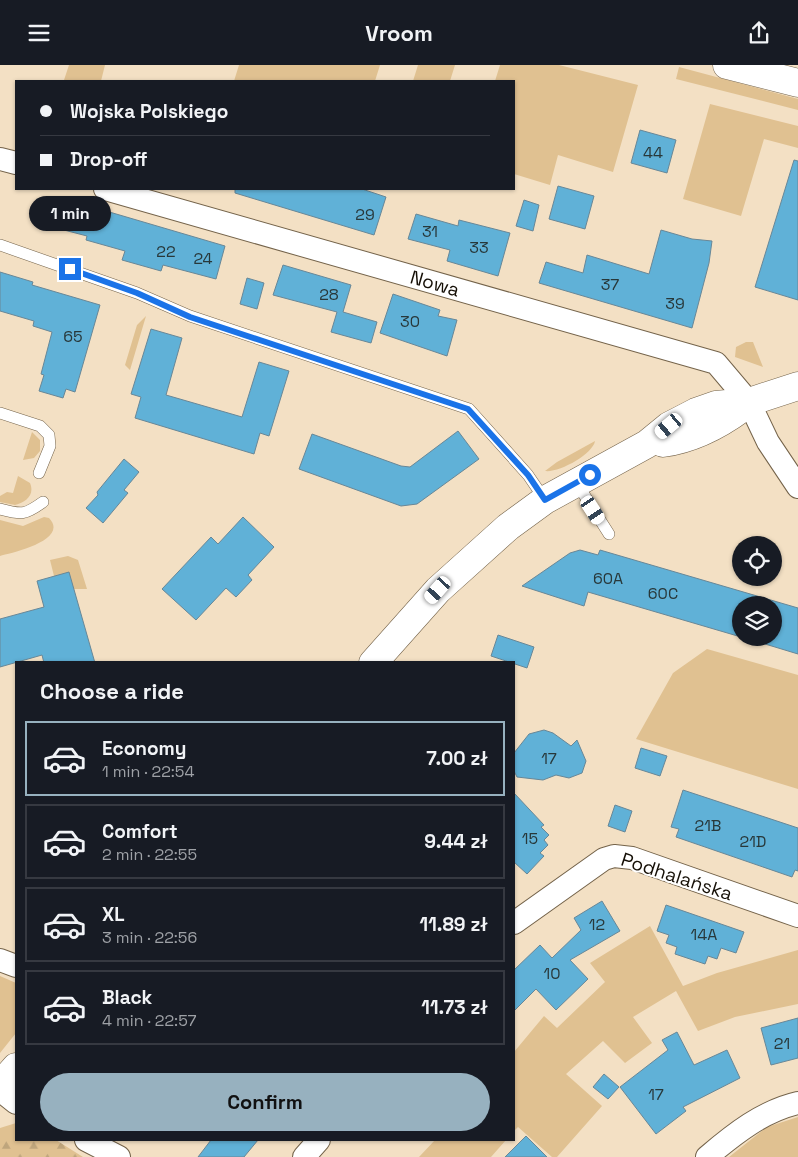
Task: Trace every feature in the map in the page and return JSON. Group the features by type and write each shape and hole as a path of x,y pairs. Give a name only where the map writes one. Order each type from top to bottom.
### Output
{"street":[{"path":"727,65 798,83"},
{"path":"0,159 15,163"},
{"name":"Nowa","path":"109,190 716,363 749,402 768,442 798,487"},
{"path":"375,661 438,590 508,527 545,500 647,444 669,426 696,412 716,405 749,402 798,386"},
{"name":"Podhalańska","path":"515,922 604,859 614,856 640,861 798,916"},
{"path":"0,960 15,966"},
{"path":"0,1085 15,1068"},
{"path":"0,1090 15,1102"},
{"path":"707,1157 772,1110 798,1103"},
{"path":"88,1141 119,1157"},
{"path":"304,1157 317,1141"}],"lane":[{"path":"0,245 137,293 190,317 468,409 528,475 545,500"},
{"path":"0,413 40,425 49,435 50,446 39,473"},
{"path":"576,482 609,534"},
{"path":"0,509 18,514 29,512 43,501"}],"green space":[{"path":"69,65 105,65 101,80 64,80"},
{"path":"239,65 380,65 375,80 234,80"},
{"path":"418,65 455,65 450,80 413,80"},
{"path":"500,65 559,65 638,85 613,172 558,155 550,185 515,174 515,80 495,80"},
{"path":"679,67 798,99 798,110 676,79"},
{"path":"710,104 798,126 798,148 764,139 741,216 683,199"},
{"path":"146,316 130,370 125,365 137,325"},
{"path":"746,342 753,342 763,367 735,357 736,347"},
{"path":"32,432 40,440 40,451 34,458 23,460"},
{"path":"595,441 593,446 582,457 574,462 558,469 545,471 557,462"},
{"path":"18,476 30,483 31,491 28,497 23,502 15,505 0,502 0,496 7,492 13,493"},
{"path":"44,517 49,518 53,526 52,533 46,539 37,544 0,556 0,520 23,526"},
{"path":"68,556 78,560 87,589 74,589 54,576 50,560"},
{"path":"707,649 798,675 798,789 636,739 673,673"},
{"path":"650,926 683,986 717,973 798,950 798,1004 735,1017 698,1031 676,991 633,1017 652,1043 625,1063 603,1041 566,1074 602,1106 557,1157 552,1157 518,1127 515,1130 515,1051 544,1016 557,1028 605,982 590,963"},
{"path":"0,976 15,983 15,1034 0,1053"},
{"path":"798,1117 798,1157 729,1157 767,1127"},
{"path":"15,1123 15,1141 58,1141 83,1157 0,1157 0,1128"},
{"path":"434,1141 505,1141 491,1157 419,1157"}],"building":[{"path":"640,130 676,140 667,173 631,163"},
{"path":"794,160 798,161 798,300 755,287"},
{"path":"558,186 594,196 585,229 549,219"},
{"path":"235,190 365,190 386,197 374,235 235,193"},
{"path":"524,200 539,205 533,231 516,226"},
{"path":"72,201 225,246 216,279 163,265 161,271 122,260 125,251 86,240 87,236 64,230"},
{"path":"416,214 458,226 459,220 510,233 498,276 447,261 450,250 408,239"},
{"path":"661,230 692,239 712,241 709,263 692,328 539,283 546,262 583,273 587,255 649,274"},
{"path":"283,265 351,285 343,312 377,322 371,343 331,332 337,312 273,295"},
{"path":"0,272 33,282 32,285 100,305 75,392 66,389 63,398 39,391 44,375 41,374 52,332 33,326 34,321 0,311"},
{"path":"247,278 264,283 257,309 240,304"},
{"path":"393,294 440,310 438,316 457,320 447,356 380,333"},
{"path":"151,329 182,338 166,395 242,417 259,362 289,371 269,436 260,433 254,454 135,418 141,397 131,394"},
{"path":"458,431 479,459 417,504 401,506 299,469 312,434 401,466 410,467"},
{"path":"124,459 139,472 124,490 128,493 103,523 86,508 98,495 97,492"},
{"path":"243,517 274,547 248,575 252,580 236,597 226,588 196,620 162,589 211,537 218,544"},
{"path":"580,550 598,555 600,550 757,596 732,596 732,634 588,592 584,606 522,586 570,553"},
{"path":"69,572 94,661 44,661 42,655 15,661 15,663 0,667 0,619 44,607 37,581"},
{"path":"782,603 798,608 798,654 772,646 782,646"},
{"path":"498,635 534,647 527,668 515,664 515,661 506,661 491,656"},
{"path":"544,730 553,733 571,746 577,740 586,761 582,773 569,778 556,775 543,780 517,777 515,773 515,752 529,734"},
{"path":"641,748 667,756 660,776 635,768"},
{"path":"683,790 798,828 798,871 795,870 792,877 676,837 679,829 671,827"},
{"path":"515,794 544,825 541,827 549,835 544,840 548,845 540,853 544,856 527,874 515,863"},
{"path":"615,805 632,811 625,832 608,826"},
{"path":"602,901 620,931 570,960 588,979 556,1010 536,989 515,1010 515,969 540,945 552,958 581,930 574,918"},
{"path":"666,905 744,932 736,953 721,948 717,959 708,956 705,964 675,954 677,947 666,943 669,935 657,931"},
{"path":"798,1018 798,1058 771,1065 761,1028"},
{"path":"677,1032 694,1065 727,1050 740,1078 683,1107 686,1111 656,1134 620,1087 668,1050 662,1040"},
{"path":"604,1074 619,1087 608,1099 593,1087"},
{"path":"526,1136 547,1157 505,1157"},
{"path":"210,1141 257,1141 244,1157 198,1157"}],"route":[{"path":"70,269 137,293 190,317 380,378 468,409 528,475 545,500 590,475"}]}
